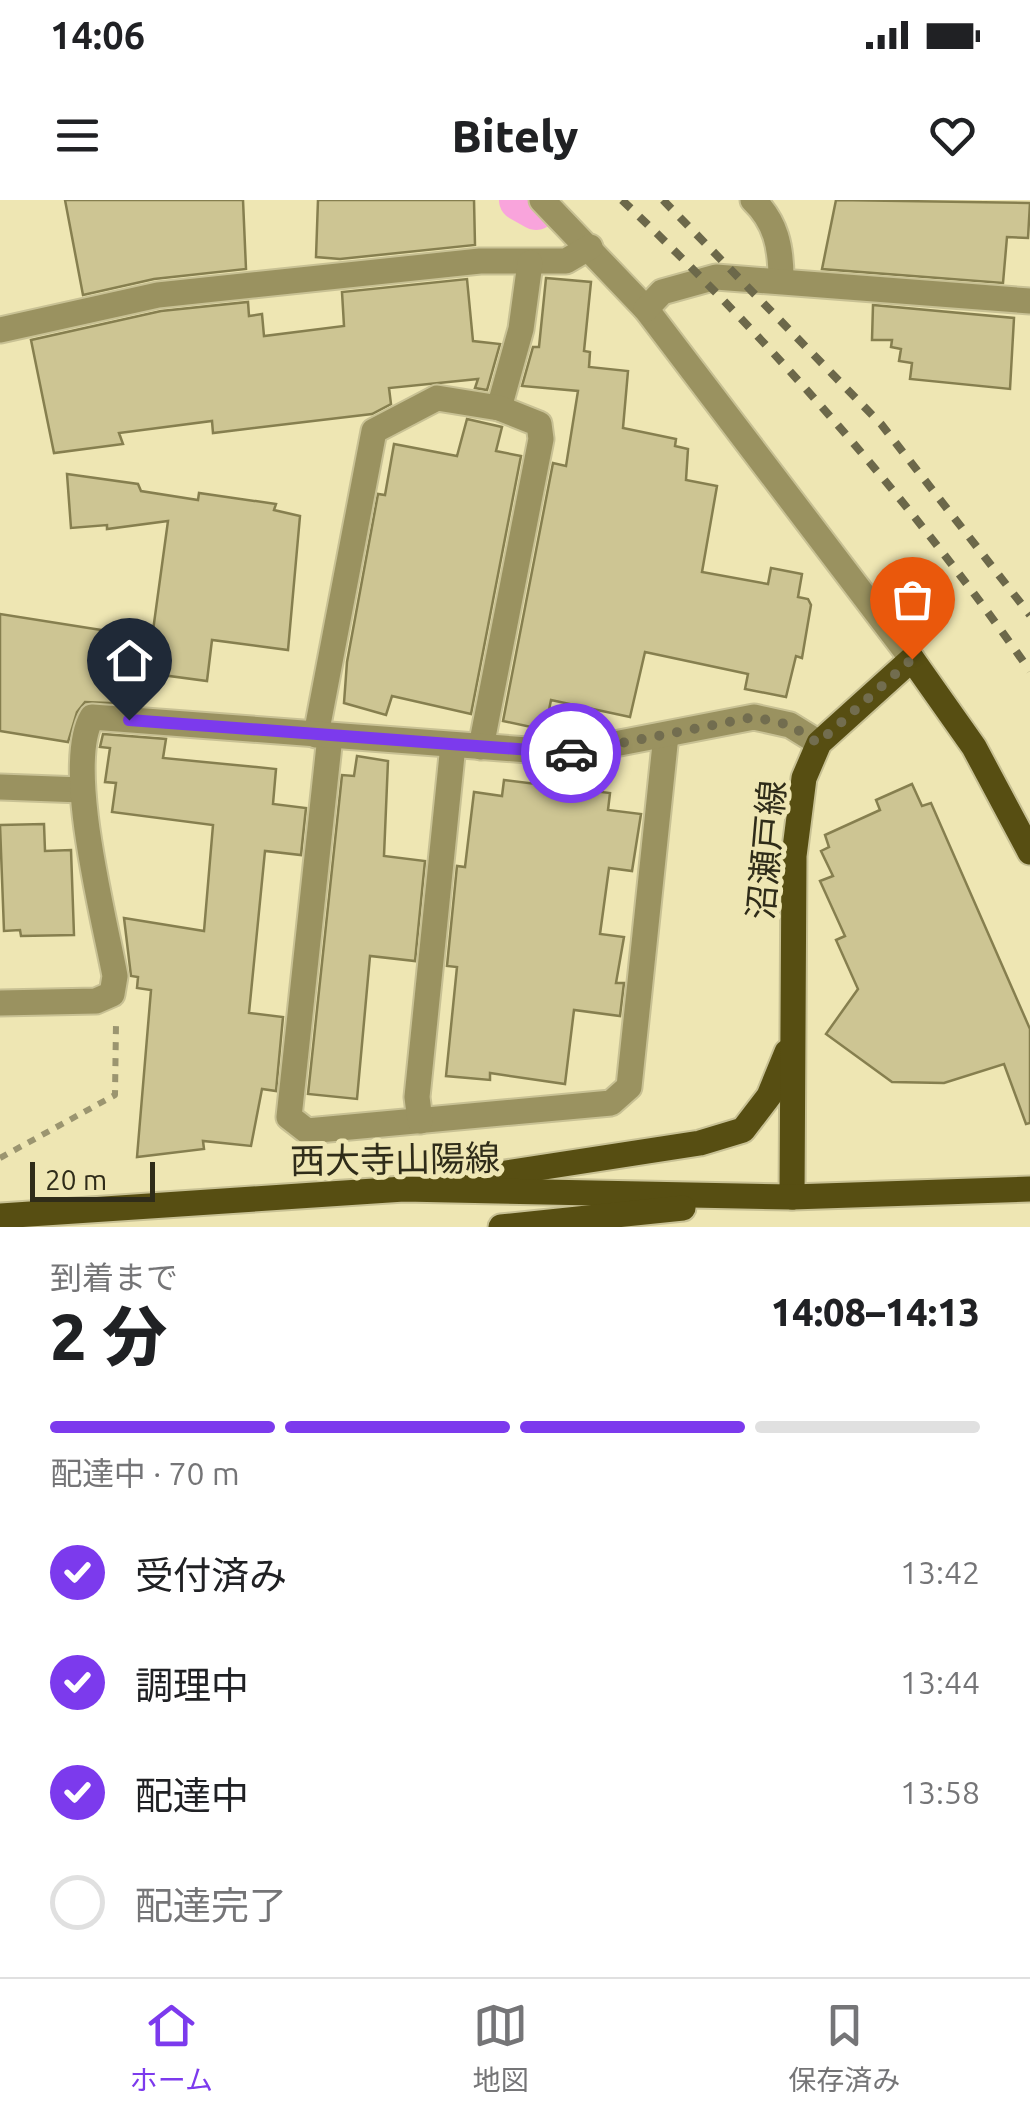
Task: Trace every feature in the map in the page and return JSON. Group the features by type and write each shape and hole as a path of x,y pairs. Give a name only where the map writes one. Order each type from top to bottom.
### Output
{"main road":[{"name":"沼瀬戸線","path":"792,1197 794,856 804,778 818,743 912,659"},
{"path":"912,659 974,747 1030,852"},
{"path":"404,1189 700,1143 743,1130 769,1096 794,1038"},
{"name":"西大寺山陽線","path":"0,1216 404,1189 792,1197 1030,1189"},
{"name":"西大寺山陽線","path":"501,1227 792,1197"}],"street":[{"path":"542,200 646,309 912,659"},
{"path":"753,200 769,215 781,251 780,279"},
{"path":"0,330 158,295 480,261 566,261 590,247"},
{"path":"499,408 520,329 530,263"},
{"path":"646,309 662,292 716,277 1030,301"},
{"path":"481,747 540,438 539,424 499,408 437,398 374,431 323,736 289,1117 307,1131 611,1103 629,1087 666,735"},
{"path":"0,1003 96,1001 112,994 115,976 82,790 82,734 92,717 568,753 754,717 790,725 818,743"},
{"path":"420,1120 417,1096 453,745"},
{"path":"0,787 82,790"}],"path":[{"path":"0,1158 115,1095 116,1015 112,994"}],"building":[{"path":"65,200 243,200 246,269 154,279 83,295"},
{"path":"318,200 474,200 475,245 340,259 316,257"},
{"path":"836,200 1030,203 1028,238 1007,237 1003,283 822,269"},
{"path":"546,278 591,282 584,351 590,352 589,367 628,371 623,428 676,439 675,446 688,449 686,480 717,486 702,572 768,584 771,568 802,574 798,597 808,599 811,605 802,658 796,656 786,697 745,689 748,674 645,652 630,717 551,700 545,730 503,721 553,463 566,466 578,391 522,386 533,347 539,347"},
{"path":"467,279 473,341 500,344 487,390 475,388 478,379 389,388 391,404 372,414 213,433 212,421 119,433 123,444 54,453 31,340 161,311 248,302 249,316 262,314 264,336 344,326 342,292"},
{"path":"873,305 1014,318 1010,389 910,379 912,363 899,361 901,349 891,347 892,340 872,340"},
{"path":"467,419 502,427 496,451 521,456 471,714 392,696 386,715 344,703 347,662 378,494 385,495 394,444 457,456"},
{"path":"67,474 138,484 141,491 198,500 199,493 276,504 274,510 300,516 288,650 212,640 207,681 139,672 133,704 85,702 77,712 68,742 0,731 0,614 152,638 168,521 107,529 107,525 71,528"},
{"path":"103,734 166,739 163,758 276,769 273,804 306,808 301,855 265,851 249,1013 283,1017 276,1091 262,1089 251,1146 203,1141 204,1149 137,1157 151,990 137,988 138,977 131,976 124,918 204,931 213,825 112,812 116,783 105,782 110,748 100,747"},
{"path":"357,756 388,761 384,856 425,861 415,961 370,956 357,1099 308,1094 342,775 354,776"},
{"path":"504,780 610,793 608,810 641,814 632,871 609,868 600,934 624,937 616,983 624,983 620,1016 574,1010 565,1084 490,1073 490,1080 446,1076 457,967 447,966 457,866 465,867 474,792 502,796"},
{"path":"912,784 922,806 931,803 1030,1029 1030,1123 1026,1124 1004,1064 944,1083 892,1082 826,1034 858,989 836,940 845,936 820,881 833,876 821,851 829,847 825,835 880,810 876,800"},
{"path":"44,824 45,851 71,850 74,935 21,936 20,930 4,931 0,825"}],"waterway":[{"path":"520,200 536,209"}],"railway":[{"path":"622,200 732,310 838,425 938,546 1030,671"},
{"path":"663,200 881,424 1030,615"}],"way so far":[{"path":"571,753 754,717 790,725 818,743 912,659"}],"route":[{"path":"129,720 571,753"}]}
